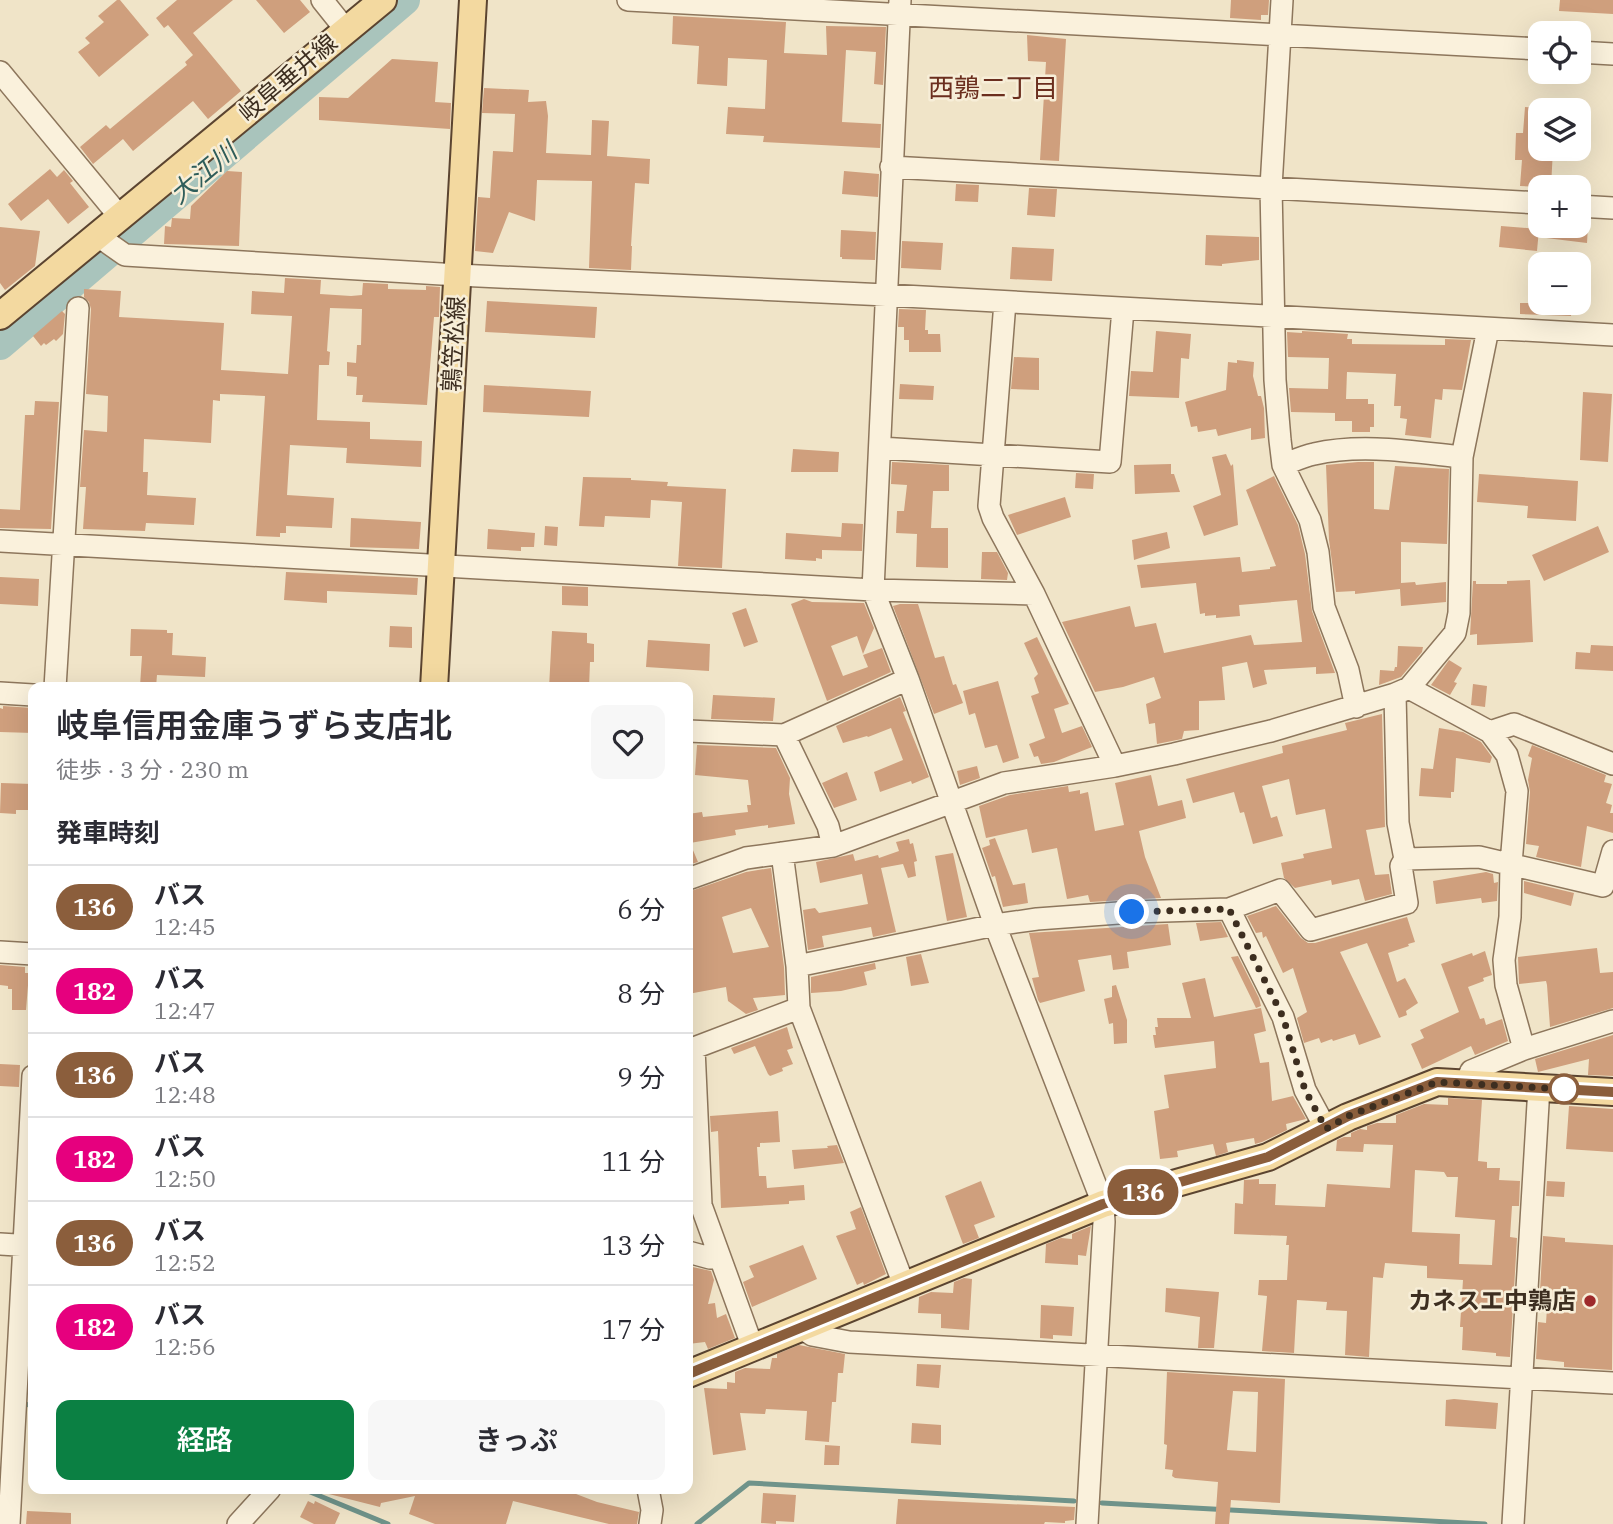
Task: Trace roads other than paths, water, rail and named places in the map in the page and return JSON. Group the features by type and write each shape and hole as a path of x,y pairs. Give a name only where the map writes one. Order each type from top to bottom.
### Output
{"main road":[{"name":"岐阜垂井線","path":"0,316 110,245 120,217 383,0"},
{"name":"鶉笠松線","path":"434,682 473,0"},
{"path":"693,1372 1103,1204 1268,1157 1348,1116 1437,1082 1613,1092"}],"street":[{"path":"322,0 346,30"},
{"path":"628,0 900,7 1528,48"},
{"path":"1282,0 1271,187 1275,380 1283,465 1310,520 1318,552 1324,607 1348,670 1356,707"},
{"path":"900,7 873,590 908,679 995,925 1103,1204 1087,1524"},
{"path":"1591,53 1613,54"},
{"path":"0,72 120,217"},
{"path":"891,167 1528,202"},
{"path":"1591,207 1613,208"},
{"path":"110,245 458,275 886,295 1613,335"},
{"path":"1005,302 989,506 1034,594 1115,766"},
{"path":"55,682 78,308"},
{"path":"880,449 1110,462 1123,309"},
{"path":"693,877 746,858 833,846 1004,783 1115,766 1271,731 1402,691 1455,633 1459,613 1462,457 1488,329"},
{"path":"1283,465 1315,454 1352,450 1400,450 1462,457"},
{"path":"0,541 873,590 1034,594"},
{"path":"693,731 784,735 908,679"},
{"path":"1402,691 1490,732 1507,755 1517,791 1510,917 1504,960 1506,985 1524,1049"},
{"path":"797,966 995,925 1037,919 1229,909 1280,890 1311,930 1407,903 1401,866 1405,859 1398,823 1402,691"},
{"path":"0,693 28,695"},
{"path":"1490,732 1514,724 1613,764"},
{"path":"784,735 828,826 833,846"},
{"path":"1405,859 1479,857 1603,886 1613,851"},
{"path":"782,853 797,966 799,1008 904,1285"},
{"path":"1229,909 1283,1017 1305,1090 1326,1129"},
{"path":"0,952 28,954"},
{"path":"753,1348 701,1205 693,1143 694,1048 799,1008"},
{"path":"1466,1083 1471,1071 1524,1049 1613,1021"},
{"path":"1513,1524 1539,1087"},
{"path":"0,1244 28,1246"},
{"path":"693,1253 710,1258 718,1257"},
{"path":"9,1524 7,1420 28,1254"},
{"path":"801,1328 812,1335 849,1342 1613,1383"},
{"path":"238,1524 265,1494"},
{"path":"649,1494 652,1510 650,1524"}],"waterway":[{"name":"大江川","path":"0,345 405,0"},
{"path":"19,1404 28,1405"},
{"path":"697,1524 749,1483 1074,1501"},
{"path":"315,1494 388,1524"},
{"path":"1102,1503 1485,1524"}],"place":[{"name":"カネスエ中鶉店","path":"1590,1301"}],"district":[{"name":"西鶉二丁目","path":"993,88"}]}
